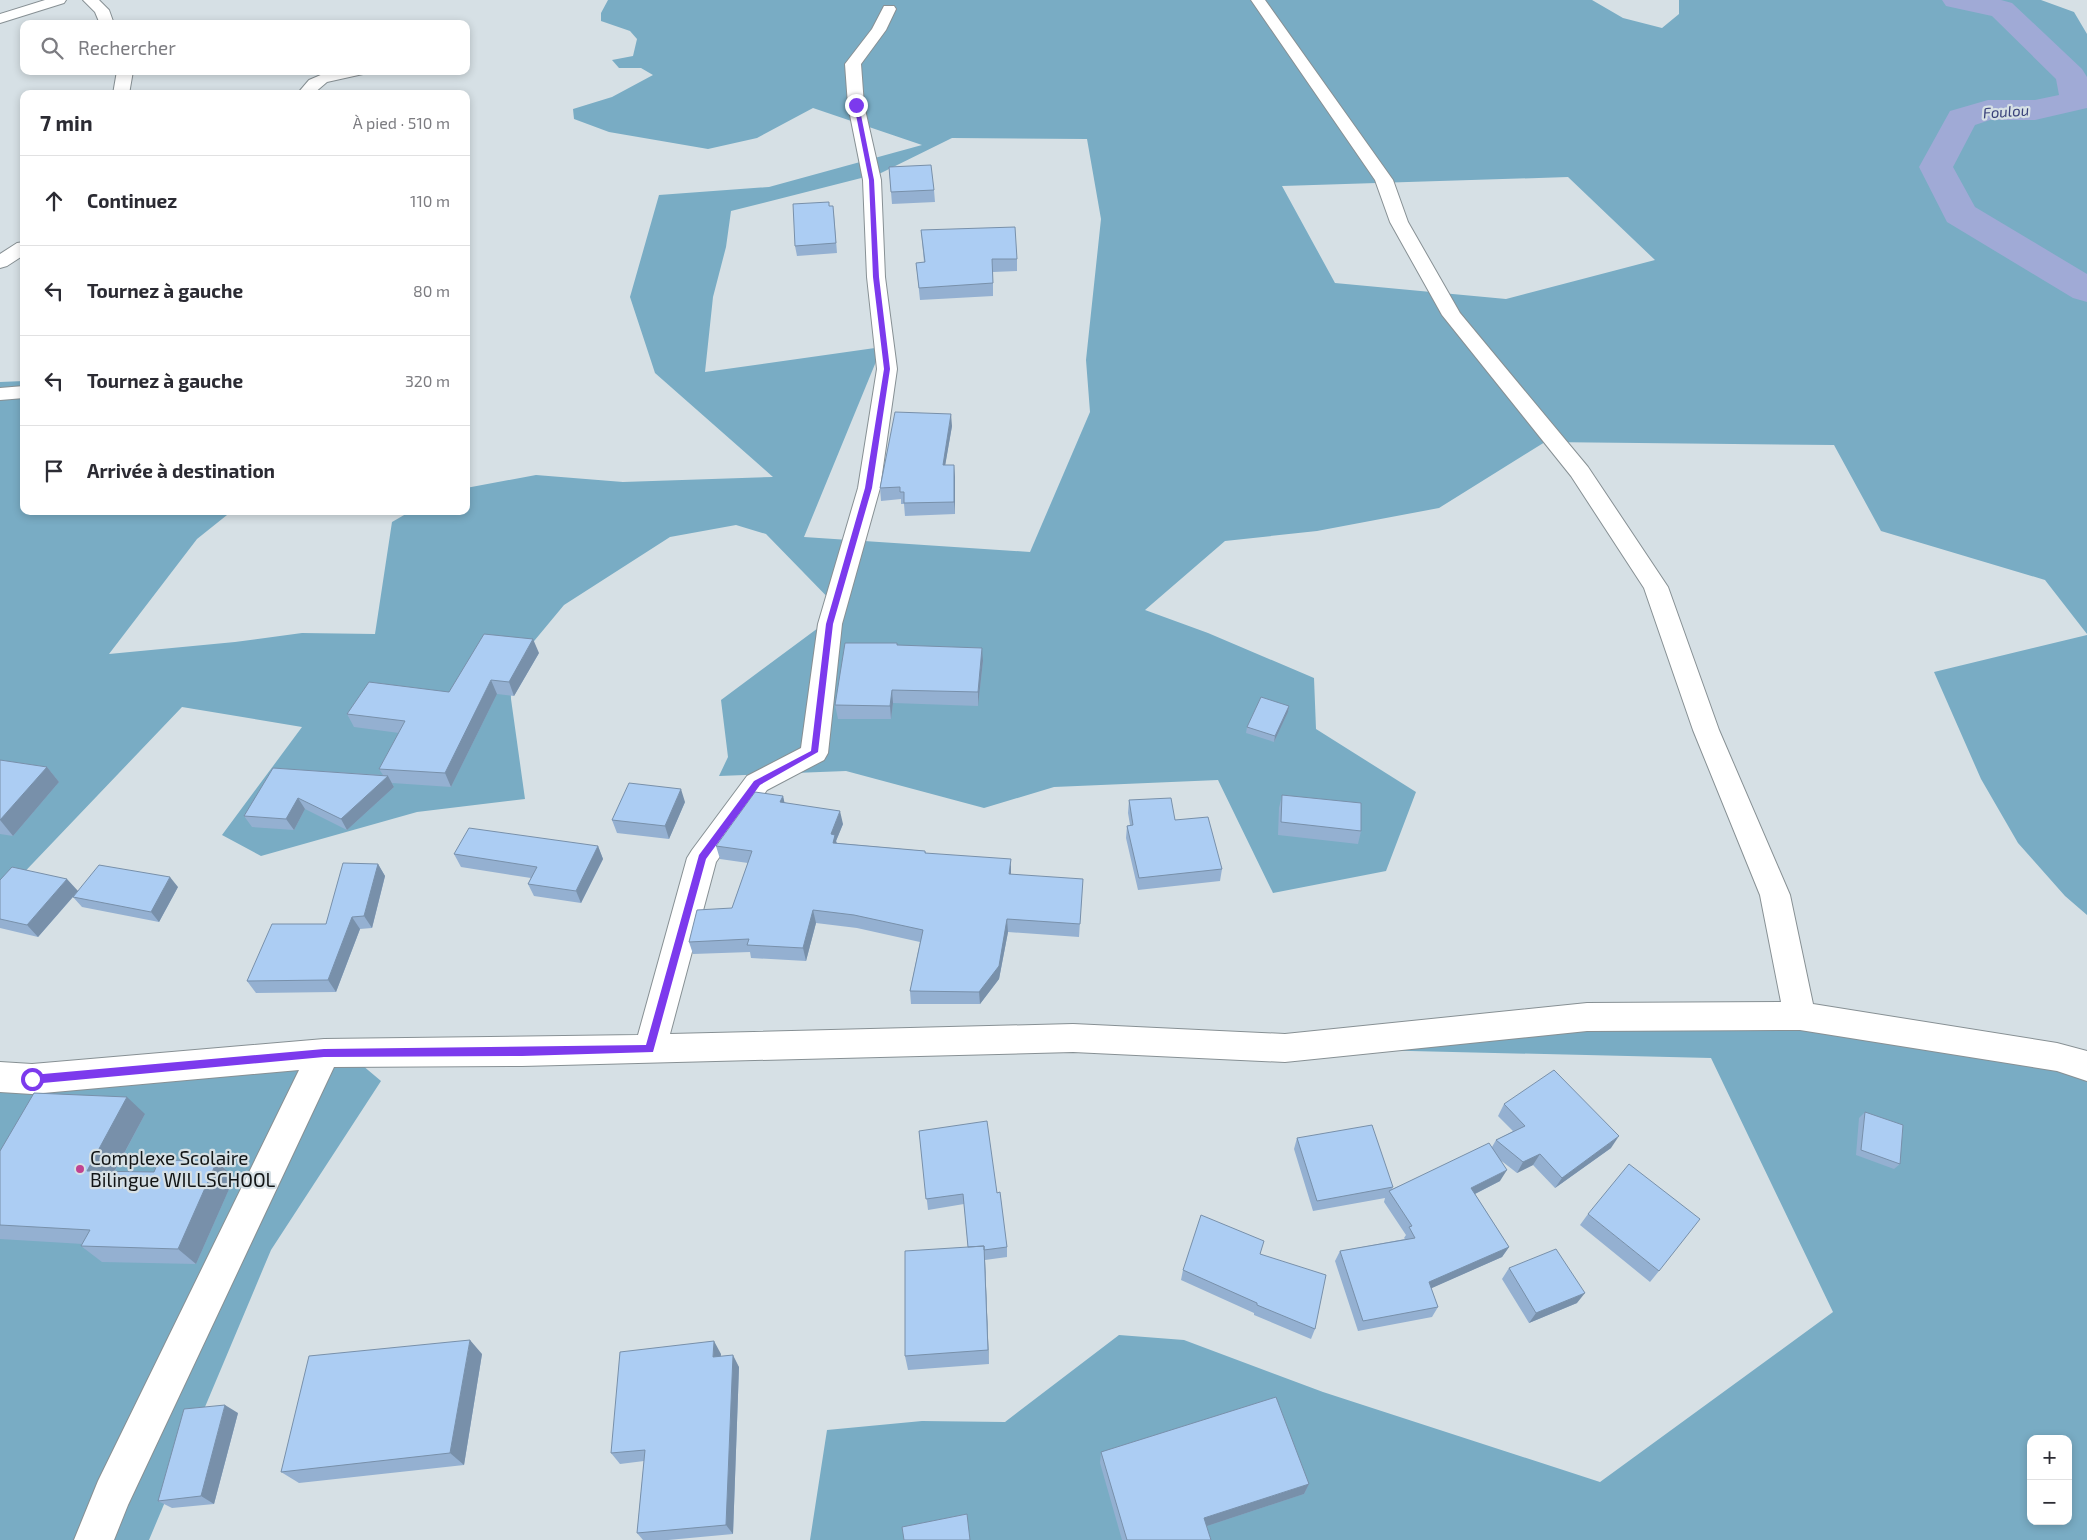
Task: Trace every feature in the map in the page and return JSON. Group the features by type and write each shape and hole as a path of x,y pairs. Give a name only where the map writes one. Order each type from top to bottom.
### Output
{"street":[{"path":"0,18 59,0"},
{"path":"90,0 102,10 106,20"},
{"path":"1258,0 1384,180 1399,222 1452,315 1580,472 1656,587 1706,730 1775,896 1800,1016"},
{"path":"650,1049 702,858 757,783 814,752 830,624 869,488 887,369 876,277 872,180 856,105 853,64 879,30 889,9"},
{"path":"121,90 124,75"},
{"path":"308,90 314,82 335,75"},
{"path":"0,273 12,254"},
{"path":"0,394 20,392"},
{"path":"0,1077 32,1079 324,1053 503,1052 1073,1038 1285,1048 1587,1017 1800,1016 2057,1057 2087,1066"},
{"path":"94,1540 112,1494 324,1053"}],"shaded area":[{"path":"608,0 1592,0 1623,18 1662,28 1679,14 1679,0 2041,0 2074,12 2087,34 2087,634 2045,580 1881,531 1834,445 1545,442 1439,508 1317,531 1225,541 1145,610 1208,633 1314,678 1316,729 1416,792 1386,871 1273,893 1218,780 1054,787 984,808 846,771 719,776 728,757 721,700 841,611 766,534 736,525 670,537 564,605 510,670 511,699 525,799 417,812 261,856 222,835 302,727 182,707 13,884 0,882 0,382 20,381 20,515 227,515 197,539 109,654 235,642 302,633 375,634 392,522 404,515 470,515 470,487 536,475 623,482 773,477 655,373 630,297 659,195 769,187 922,145 813,108 757,138 708,149 609,132 574,119 573,109 612,97 653,75 641,68 619,68 612,60 633,56 637,39 630,31 601,21 601,13","holes":["952,138 1087,139 1101,219 1086,360 1090,412 1030,552 804,537 882,347 705,372 713,297 726,247 731,211 881,173","1568,177 1655,260 1506,299 1335,283 1282,186"]},
{"path":"2087,635 2087,915 2065,896 2018,843 1981,779 1934,672"},
{"path":"1800,1016 2087,1066 2087,1540 810,1540 827,1430 922,1421 1005,1422 1119,1335 1184,1340 1323,1392 1600,1482 1833,1312 1711,1058 1285,1048"},
{"path":"349,1054 381,1081 271,1250 149,1540 0,1540 0,1077"}],"building":[{"path":"931,165 934,190 891,192 889,167"},
{"path":"829,202 829,206 833,206 836,243 795,246 793,204"},
{"path":"1015,227 1017,259 992,259 993,283 919,288 916,263 925,262 921,230"},
{"path":"895,412 951,414 943,465 954,465 954,502 904,503 904,492 900,492 900,487 880,488"},
{"path":"484,634 533,639 509,682 491,680 445,773 379,769 405,721 347,714 369,682 449,692"},
{"path":"845,643 897,643 897,645 982,648 978,692 892,690 890,706 835,705"},
{"path":"1261,697 1289,706 1275,736 1247,727"},
{"path":"0,760 47,767 0,820"},
{"path":"273,768 388,776 341,819 298,798 286,819 244,816"},
{"path":"629,783 681,789 665,826 612,820"},
{"path":"755,792 783,796 780,802 840,811 831,834 835,835 833,843 925,851 925,853 1011,859 1009,874 1083,879 1080,924 1007,919 999,966 979,992 910,991 923,930 854,915 813,910 803,948 747,945 749,939 689,942 697,910 732,908 752,851 716,846"},
{"path":"1282,795 1361,803 1361,831 1281,822"},
{"path":"1171,798 1175,820 1208,817 1222,869 1139,878 1127,826 1133,825 1129,800"},
{"path":"469,828 598,846 576,891 528,884 537,867 454,854"},
{"path":"343,863 378,864 364,916 352,917 328,980 247,981 272,924 326,924"},
{"path":"99,865 170,877 151,912 73,897"},
{"path":"12,867 67,879 27,925 0,919 0,880"},
{"path":"1554,1070 1619,1136 1562,1178 1540,1154 1523,1162 1496,1140 1525,1126 1504,1104"},
{"path":"34,1093 127,1097 87,1171 154,1172 159,1160 217,1161 178,1249 81,1246 90,1230 0,1225 0,1151"},
{"path":"1865,1112 1903,1125 1900,1164 1861,1150"},
{"path":"987,1121 997,1193 1000,1192 1007,1247 984,1250 984,1246 968,1247 963,1194 926,1199 919,1131"},
{"path":"1372,1125 1393,1187 1317,1201 1297,1138"},
{"path":"1489,1143 1507,1170 1471,1188 1509,1247 1429,1282 1438,1307 1363,1321 1340,1251 1415,1238 1409,1227 1412,1226 1389,1191"},
{"path":"1629,1164 1700,1219 1659,1271 1588,1214"},
{"path":"1201,1215 1264,1241 1260,1254 1326,1275 1315,1329 1257,1305 1257,1303 1183,1270"},
{"path":"984,1246 988,1350 905,1356 905,1251"},
{"path":"1556,1249 1585,1293 1536,1313 1509,1268"},
{"path":"470,1340 450,1453 281,1472 309,1356"},
{"path":"714,1341 713,1357 733,1355 726,1525 637,1533 645,1450 611,1453 620,1352"},
{"path":"1276,1397 1309,1484 1204,1518 1211,1540 1127,1540 1101,1452"},
{"path":"225,1405 201,1496 158,1501 184,1409"},
{"path":"967,1514 970,1540 904,1540 902,1527"}],"waterway":[{"name":"Foulou","path":"1956,0 2002,9 2071,76 2077,101 2035,110 1988,110 1962,118 1936,167 1960,214 2087,290"}],"place":[{"name":"Complexe Scolaire Bilingue WILLSCHOOL","path":"80,1169"}],"route":[{"path":"32,1079 324,1053 650,1049 702,858 757,783 814,752 830,624 869,488 887,369 876,277 872,180 856,105"}]}
